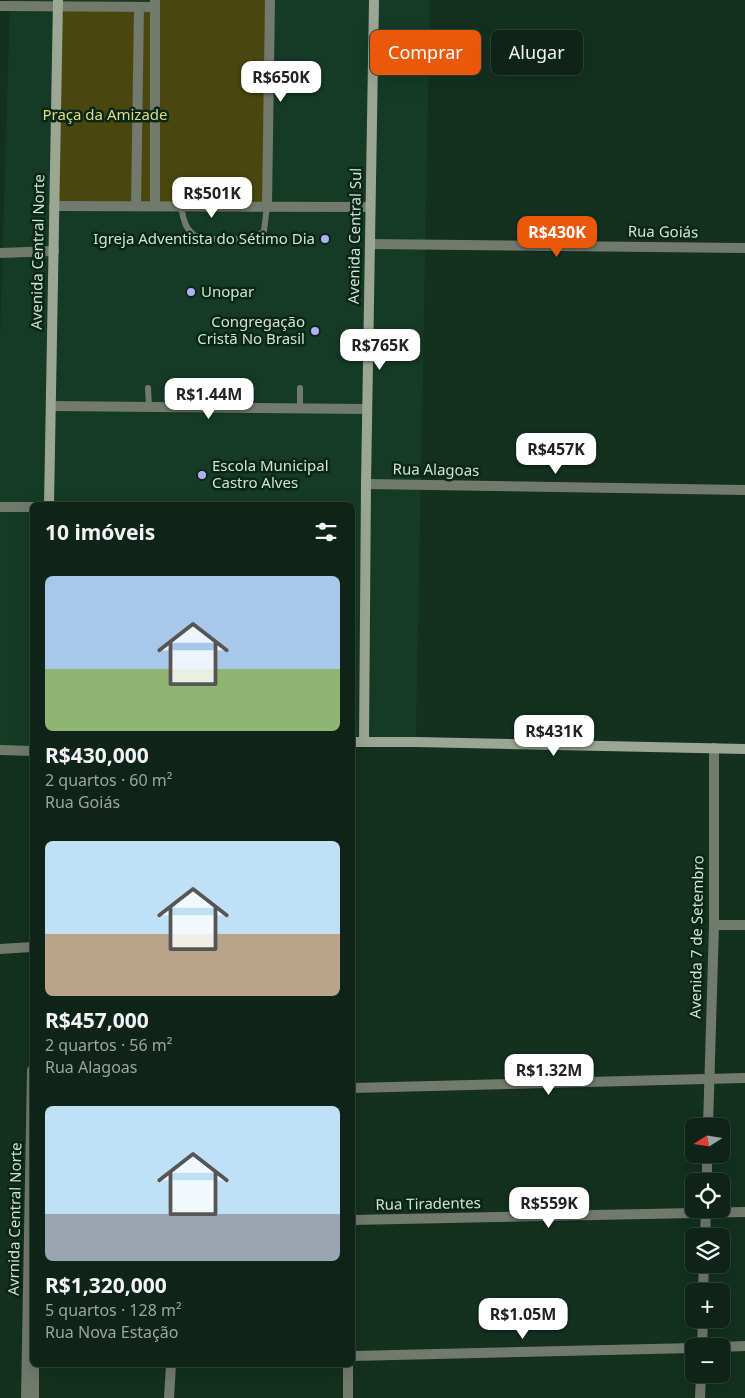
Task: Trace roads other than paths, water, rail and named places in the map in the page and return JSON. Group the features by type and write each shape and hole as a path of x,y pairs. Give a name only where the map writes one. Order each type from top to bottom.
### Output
{"main road":[{"name":"Avenida Central Sul","path":"364,742 374,0"},
{"name":"Avenida Central Norte","path":"49,502 58,4"},
{"path":"355,742 745,749"}],"street":[{"path":"267,206 270,0"},
{"path":"0,6 58,4 138,7 155,4 155,206"},
{"path":"136,206 138,7"},
{"path":"54,206 370,207"},
{"name":"Rua Goiás","path":"370,244 745,248"},
{"path":"0,253 54,251"},
{"path":"51,406 367,409"},
{"name":"Rua Alagoas","path":"366,484 745,490"},
{"path":"0,507 30,507"},
{"name":"Avenida 7 de Setembro","path":"708,1118 714,925 714,748"},
{"path":"0,750 30,751"},
{"path":"0,754 30,755"},
{"path":"714,925 745,925"},
{"path":"0,949 30,947"},
{"path":"355,1088 745,1078"},
{"name":"Avrnida Central Norte","path":"26,1398 30,1179"},
{"name":"Rua Tiradentes","path":"355,1220 685,1212"},
{"name":"Rua Tiradentes","path":"730,1212 745,1212"},
{"path":"730,1347 745,1346"},
{"path":"355,1356 685,1348"},
{"path":"34,1367 34,1398"},
{"path":"169,1398 171,1367"},
{"path":"348,1367 348,1398"},
{"path":"700,1398 701,1383"}],"lane":[{"path":"181,206 186,226 196,236 205,238 252,237 261,234 264,231 267,206"},
{"path":"148,388 149,407"},
{"path":"300,388 300,408"}],"place":[{"name":"Igreja Adventista do Sétimo Dia","path":"325,239"},
{"name":"Unopar","path":"191,292"},
{"name":"Congregação Cristã No Brasil","path":"315,331"},
{"name":"Escola Municipal Castro Alves","path":"202,475"}],"park label":[{"name":"Praça da Amizade","path":"105,115"}]}
